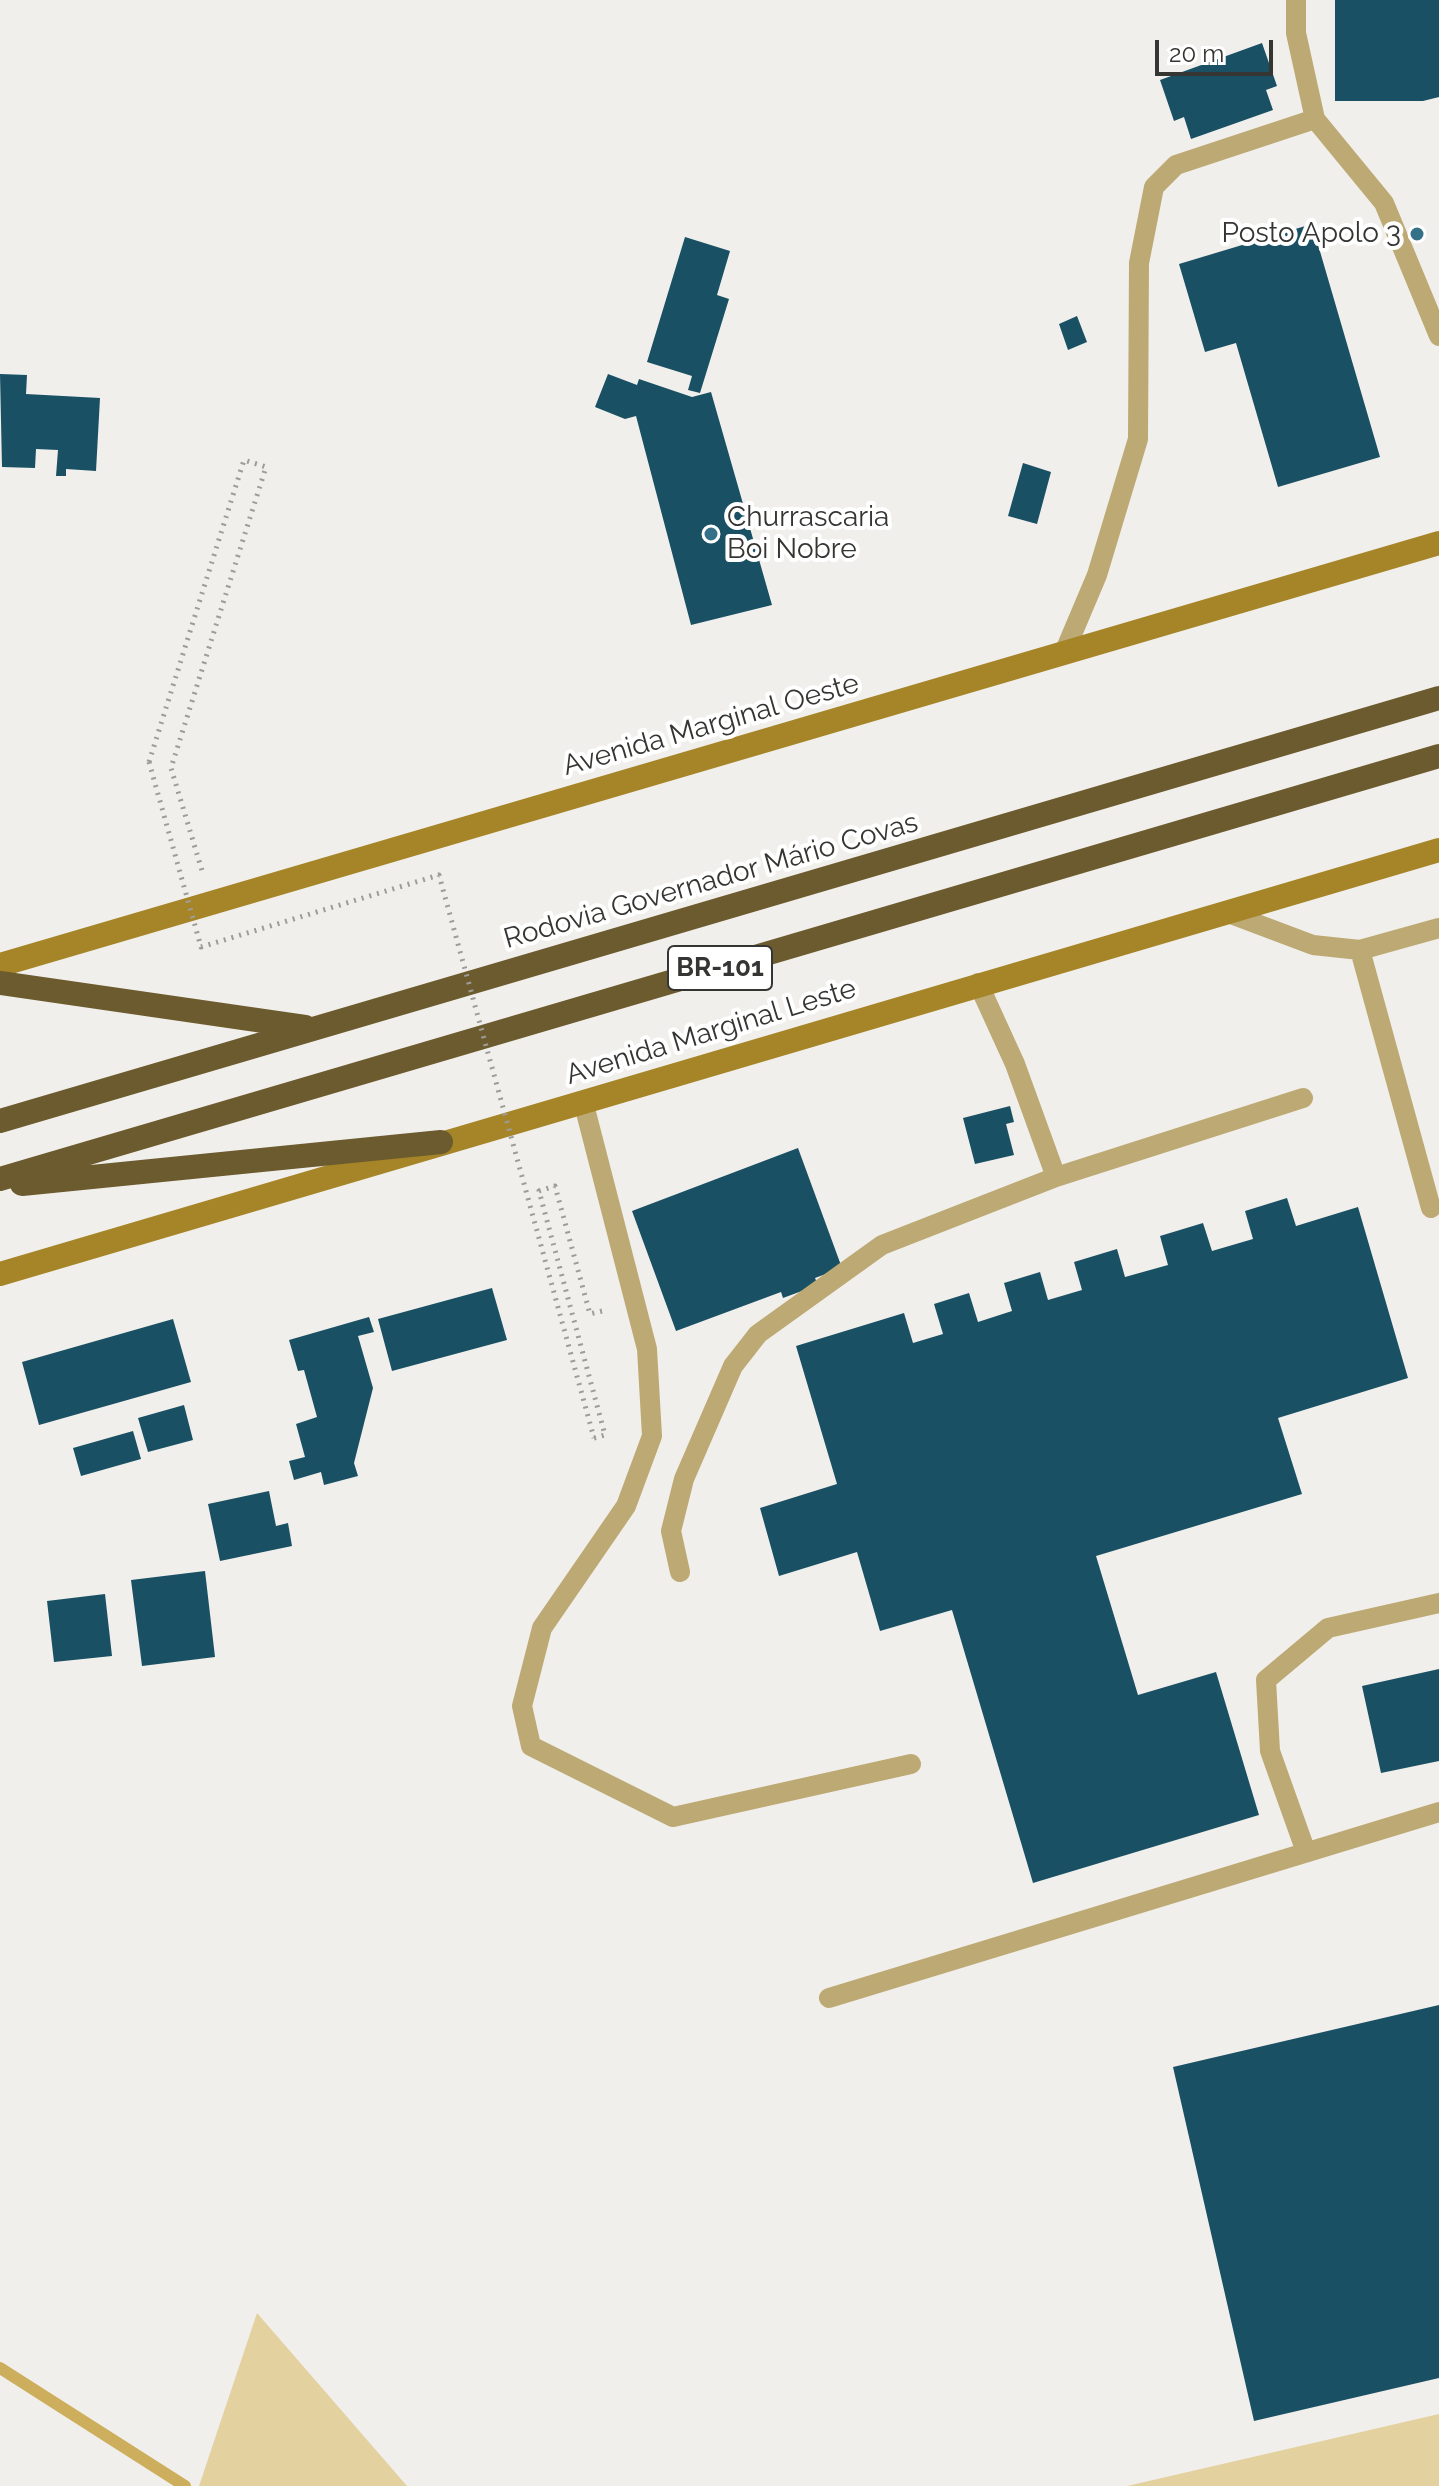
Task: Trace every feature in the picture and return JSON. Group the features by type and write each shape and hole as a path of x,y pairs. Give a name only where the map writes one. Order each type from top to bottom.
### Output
{"highway":[{"name":"Rodovia Governador Mário Covas","path":"0,1121 1439,698"},
{"name":"BR-101","path":"0,1179 1439,756"},
{"path":"0,983 316,1029"},
{"path":"0,1186 441,1142"}],"main road":[{"name":"Avenida Marginal Oeste","path":"0,965 1439,543"},
{"name":"Avenida Marginal Leste","path":"0,1274 978,983 1439,850"}],"lane":[{"path":"1296,0 1296,33 1315,119 1384,203 1439,336"},
{"path":"1064,653 1097,575 1138,439 1139,263 1154,187 1176,165 1315,119"},
{"path":"1228,913 1313,945 1360,950 1439,928"},
{"path":"1360,950 1431,1208"},
{"path":"978,983 1015,1064 1056,1177"},
{"path":"680,1572 671,1531 684,1479 733,1366 758,1334 882,1245 1056,1177 1303,1098"},
{"path":"583,1101 647,1349 652,1436 626,1506 542,1628 522,1706 531,1746 673,1817 911,1764"},
{"path":"1306,1852 1270,1751 1266,1680 1328,1628 1439,1603"},
{"path":"829,1998 1439,1812"}],"path":[{"path":"212,903 171,768 266,467 244,460 149,762 201,947 439,875 594,1438 605,1435 539,1191 555,1186 590,1314 634,1301"}],"shaded area":[{"path":"257,2313 407,2486 199,2486"},
{"path":"1439,2414 1439,2486 1127,2486"}],"building":[{"path":"1335,0 1439,0 1439,97 1423,101 1335,101"},
{"path":"1262,43 1277,86 1266,90 1273,110 1191,139 1184,117 1174,121 1160,80"},
{"path":"1312,224 1380,457 1278,487 1236,343 1205,352 1179,264"},
{"path":"685,237 730,251 717,295 729,299 700,393 688,390 692,376 647,362"},
{"path":"1077,316 1087,342 1068,350 1059,324"},
{"path":"0,374 27,375 26,394 100,398 96,471 66,469 66,476 56,476 58,450 36,449 35,468 2,467"},
{"name":"Churrascaria Boi Nobre","path":"608,374 637,385 639,379 692,397 711,392 772,605 691,625 636,416 625,419 595,407"},
{"path":"1023,463 1051,472 1037,524 1008,516"},
{"path":"1010,1106 1014,1122 1006,1124 1014,1155 975,1164 963,1118"},
{"path":"798,1148 842,1268 815,1278 818,1285 783,1298 781,1292 676,1331 632,1211"},
{"path":"1287,1198 1296,1226 1358,1207 1408,1378 1278,1418 1302,1494 1096,1556 1138,1695 1216,1672 1259,1815 1033,1883 952,1610 880,1631 857,1552 779,1576 760,1508 837,1484 796,1346 904,1313 913,1343 943,1334 934,1304 969,1293 978,1322 1012,1311 1004,1283 1040,1272 1048,1300 1082,1290 1074,1262 1117,1249 1125,1277 1168,1265 1160,1236 1203,1223 1212,1251 1253,1239 1245,1211"},
{"path":"492,1288 507,1340 392,1371 378,1319"},
{"path":"369,1317 374,1332 358,1336 373,1388 354,1463 358,1476 324,1485 321,1472 294,1480 289,1461 305,1457 296,1424 317,1417 304,1370 298,1371 289,1340"},
{"path":"173,1319 191,1382 39,1425 22,1362"},
{"path":"184,1405 193,1440 148,1452 138,1418"},
{"path":"133,1431 141,1459 81,1476 73,1448"},
{"path":"269,1491 276,1526 288,1523 292,1546 220,1561 208,1504"},
{"path":"205,1571 215,1657 142,1666 131,1580"},
{"path":"105,1594 112,1656 54,1662 47,1601"},
{"path":"1439,1669 1439,1761 1381,1773 1362,1686"},
{"path":"1439,2005 1439,2378 1254,2421 1173,2067"}],"waterway":[{"path":"0,2368 185,2486"}],"place":[{"name":"Posto Apolo 3","path":"1417,234"},
{"name":"Churrascaria Boi Nobre","path":"711,534"}]}
